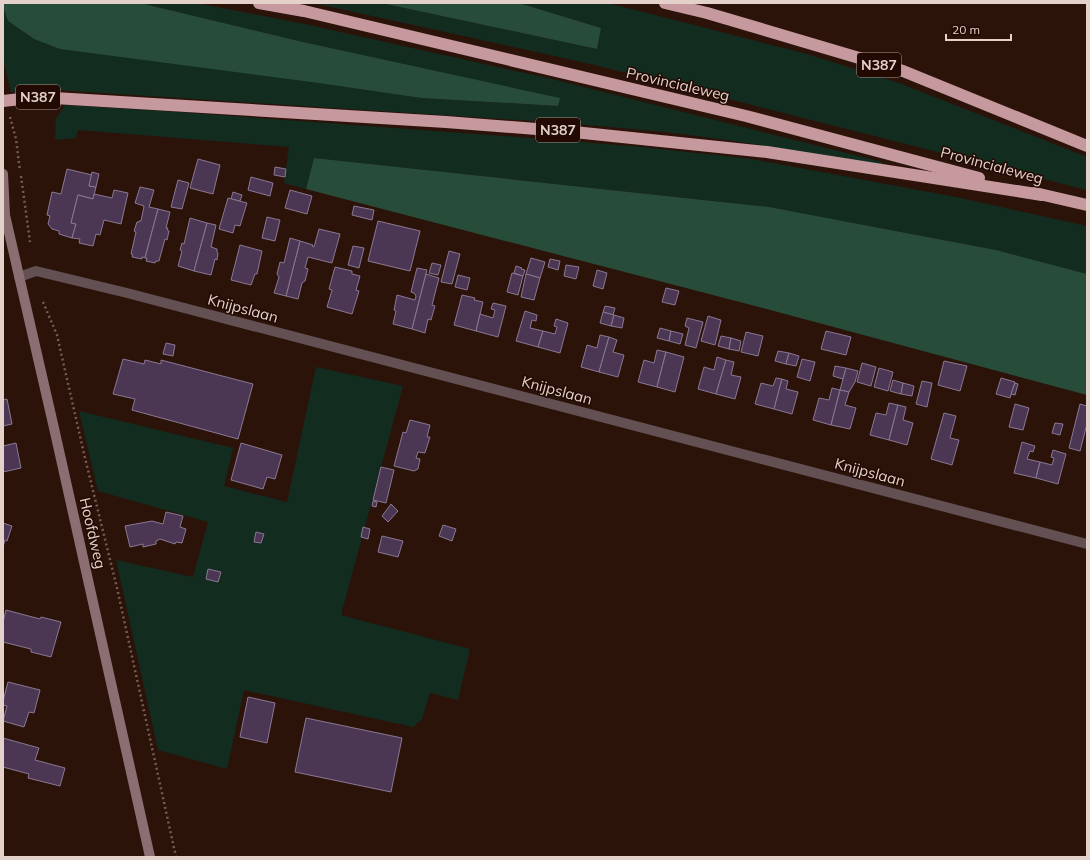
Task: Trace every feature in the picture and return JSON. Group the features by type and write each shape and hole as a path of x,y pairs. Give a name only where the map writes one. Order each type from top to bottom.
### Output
{"highway":[{"name":"Provincialeweg","path":"259,3 304,12 746,116 1042,195 1087,205"},
{"name":"N387","path":"665,3 707,13 903,71 1087,146"},
{"name":"N387","path":"5,101 38,97 446,122 574,132 767,152 1042,195"}],"main road":[{"name":"Hoofdweg","path":"3,174 4,213 56,436 150,857"}],"street":[{"name":"Knijpslaan","path":"19,277 36,271 126,293 1087,544"}],"path":[{"path":"5,101 16,139 30,244"},
{"path":"43,302 57,334 85,458 117,588 176,857"}],"green space":[{"path":"3,3 140,3 303,42 560,98 558,106 421,98 60,49 34,39 8,21"},
{"path":"140,3 196,3 300,23 552,79 882,162 882,166 734,141 666,132 565,123 58,90 39,89 11,92 3,59 3,7 8,21 34,39 421,98 558,106 559,98 303,42"},
{"path":"313,3 381,3 597,49 601,28 519,3 608,3 807,54 899,83 1087,157 1087,190 595,65"},
{"path":"381,3 519,3 601,28 597,49"},
{"path":"65,105 517,137 642,147 751,159 956,197 1087,226 1087,274 996,250 769,207 314,158 306,189 284,183 289,147 78,130 76,138 55,140 56,118"},
{"path":"314,158 769,207 996,250 1087,274 1087,395 759,307 306,189"},
{"path":"316,367 403,386 341,615 470,649 458,700 430,693 422,719 413,727 244,690 227,769 158,750 116,560 193,577 208,522 98,491 79,411 233,448 224,486 287,502"}],"building":[{"path":"198,159 220,165 213,194 190,188"},
{"path":"275,167 286,169 285,177 274,175"},
{"path":"67,169 92,175 89,186 96,187 93,199 78,195 71,223 76,224 72,238 59,234 59,231 52,229 48,224 50,216 47,215 52,192 61,194"},
{"path":"92,172 99,174 96,187 89,186"},
{"path":"251,177 273,183 270,196 248,190"},
{"path":"178,180 189,183 182,209 171,207"},
{"path":"140,187 154,190 149,207 158,209 145,258 142,257 142,259 132,257 133,255 131,254 136,232 134,231 137,222 141,221 144,206 135,203"},
{"path":"114,190 128,193 121,224 104,220 100,235 96,234 93,246 79,243 80,239 72,238 76,224 71,223 78,195 93,199 94,194 112,198"},
{"path":"290,190 312,196 307,214 285,208"},
{"path":"233,192 242,195 240,201 231,199"},
{"path":"228,198 247,203 240,226 235,225 233,233 219,229"},
{"path":"354,206 374,210 372,220 352,215"},
{"path":"158,209 170,212 166,228 168,228 167,230 169,231 167,240 165,239 159,261 156,261 155,263 146,261 147,258 145,258"},
{"path":"267,217 280,220 275,241 262,238"},
{"path":"190,218 207,223 194,271 178,266 182,251 180,250 182,243 184,244"},
{"path":"378,221 420,231 410,271 368,261"},
{"path":"207,223 216,225 211,247 217,249 218,253 211,275 194,271"},
{"path":"319,229 340,234 332,263 308,257 305,268 308,269 305,281 302,283 298,299 286,296 300,241 313,245 312,246 314,247"},
{"path":"290,238 300,241 286,296 274,293 279,277 277,274 280,262 284,263"},
{"path":"240,245 262,251 257,274 255,274 251,285 231,280"},
{"path":"353,246 364,248 359,268 348,265"},
{"path":"449,251 460,254 452,284 441,282"},
{"path":"531,258 545,262 540,278 526,274"},
{"path":"550,259 560,261 558,270 548,267"},
{"path":"432,263 441,265 438,275 429,273"},
{"path":"566,265 579,267 576,279 564,276"},
{"path":"516,266 525,270 523,276 514,273"},
{"path":"335,267 352,271 352,274 360,276 356,290 359,291 352,314 327,307 332,290 329,289"},
{"path":"417,268 427,270 412,329 393,324 396,311 394,310 397,295 415,300 416,296 411,292"},
{"path":"597,270 607,273 603,289 593,286"},
{"path":"512,273 523,276 518,295 507,292"},
{"path":"426,274 439,278 432,305 435,306 431,320 428,319 425,333 412,329"},
{"path":"526,274 540,278 534,300 521,297"},
{"path":"458,275 470,278 467,290 455,287"},
{"path":"666,288 679,291 675,305 662,302"},
{"path":"462,295 475,298 474,300 483,302 476,331 454,325"},
{"path":"493,303 506,306 498,337 476,331 480,314 493,318 495,310 491,309"},
{"path":"605,306 615,308 613,315 603,312"},
{"path":"525,311 537,315 536,321 532,320 530,328 543,331 538,347 516,341"},
{"path":"603,312 614,315 611,326 600,323"},
{"path":"614,315 624,318 622,328 611,326"},
{"path":"708,316 721,320 715,345 701,341"},
{"path":"687,318 703,322 696,348 685,345 689,328 685,326"},
{"path":"556,319 568,323 560,353 538,347 543,331 555,334 557,327 554,326"},
{"path":"660,328 671,331 669,341 657,338"},
{"path":"671,331 683,334 680,344 669,341"},
{"path":"826,331 851,337 846,355 821,349"},
{"path":"746,332 763,336 758,356 741,352"},
{"path":"600,335 609,337 599,372 581,367 587,345 597,348"},
{"path":"721,336 731,338 729,349 718,346"},
{"path":"609,337 617,340 613,352 624,355 618,377 599,372"},
{"path":"731,338 741,341 739,351 729,349"},
{"path":"166,343 175,345 173,356 163,354"},
{"path":"657,350 666,352 657,387 638,382 644,360 654,363"},
{"path":"778,351 789,353 786,364 775,361"},
{"path":"666,352 684,357 675,392 657,387"},
{"path":"789,353 799,356 796,366 786,364"},
{"path":"717,357 726,360 716,394 698,389 704,367 714,370"},
{"path":"123,359 144,364 145,360 161,364 161,360 253,384 238,439 132,410 135,399 113,394"},
{"path":"802,359 815,362 810,381 797,377"},
{"path":"726,360 734,362 731,375 741,377 735,399 716,394"},
{"path":"944,361 967,366 960,391 938,385"},
{"path":"862,363 876,367 871,386 857,382"},
{"path":"835,366 846,368 843,379 833,376"},
{"path":"846,368 858,371 855,382 849,392 840,390"},
{"path":"879,368 893,372 888,391 874,387"},
{"path":"776,378 782,379 774,409 755,404 761,383 773,386"},
{"path":"1001,378 1015,382 1010,398 996,394"},
{"path":"782,379 788,381 786,389 798,392 792,414 774,409"},
{"path":"893,380 903,383 901,394 890,391"},
{"path":"922,381 932,383 927,407 916,404"},
{"path":"903,383 914,386 912,396 901,394"},
{"path":"1015,383 1018,384 1015,395 1011,394"},
{"path":"832,388 840,390 831,425 813,420 819,398 829,400"},
{"path":"840,390 849,392 845,405 856,408 850,429 831,425"},
{"path":"7,399 12,424 3,426 3,400"},
{"path":"889,403 898,405 889,440 870,435 876,413 886,415"},
{"path":"1015,404 1029,408 1023,430 1009,427"},
{"path":"1080,404 1087,406 1087,424 1080,451 1069,448"},
{"path":"898,405 906,407 903,420 913,423 907,445 889,440"},
{"path":"944,413 956,416 950,438 959,440 952,465 931,459"},
{"path":"410,420 430,425 427,437 430,437 425,453 418,452 416,458 420,459 418,469 414,471 394,466 403,432 406,433"},
{"path":"1055,423 1063,424 1060,435 1052,433"},
{"path":"1022,442 1035,446 1033,452 1030,451 1027,459 1040,462 1036,478 1014,473"},
{"path":"16,443 21,468 3,472 3,446"},
{"path":"241,443 282,455 275,479 267,477 263,489 231,480"},
{"path":"1053,450 1066,454 1058,484 1036,478 1040,462 1052,465 1054,458 1051,457"},
{"path":"381,467 394,470 386,503 373,500"},
{"path":"373,501 377,502 376,507 372,506"},
{"path":"391,504 398,511 388,522 382,516"},
{"path":"166,512 183,516 180,527 186,529 182,543 176,542 175,544 160,539 156,541 156,544 143,547 143,544 130,547 125,526 152,521 163,524"},
{"path":"3,523 12,526 7,541 5,540 3,547"},
{"path":"443,525 456,529 452,541 439,536"},
{"path":"363,527 370,529 368,539 361,537"},
{"path":"256,532 264,534 261,543 254,542"},
{"path":"382,536 403,541 398,557 378,552"},
{"path":"208,569 221,572 218,582 206,579"},
{"path":"6,610 40,619 41,617 61,622 51,657 31,652 31,649 3,642 3,622"},
{"path":"8,682 40,690 34,713 29,712 24,727 3,721 7,706 3,705 3,701"},
{"path":"248,697 275,703 267,743 240,737"},
{"path":"306,718 402,738 391,792 295,772"},
{"path":"3,738 39,748 35,760 65,768 60,786 28,778 29,774 3,767"}]}
